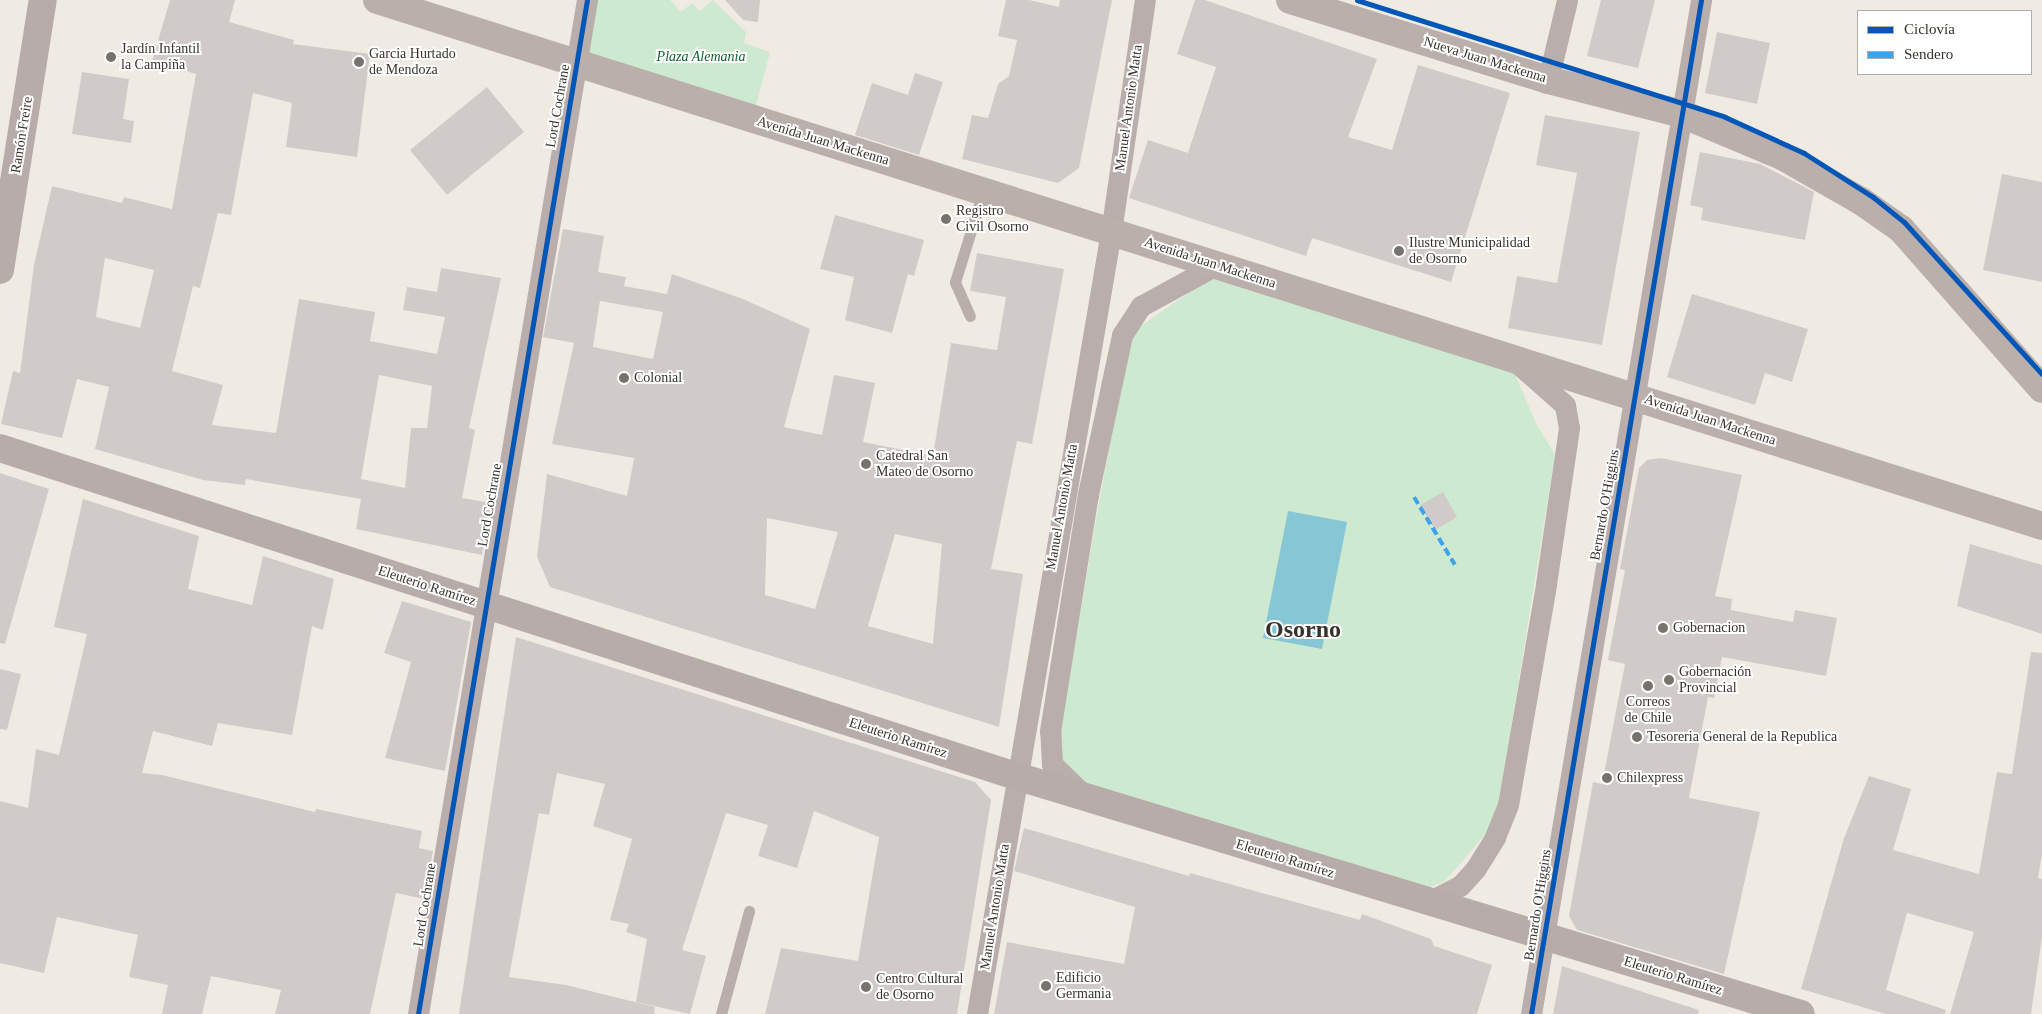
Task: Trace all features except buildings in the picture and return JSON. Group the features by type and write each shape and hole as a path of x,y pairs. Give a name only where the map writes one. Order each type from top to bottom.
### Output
{"main road":[{"name":"Ramón Freire","path":"0,270 43,0"},
{"name":"Avenida Juan Mackenna","path":"377,0 2042,526"},
{"name":"Nueva Juan Mackenna","path":"1290,0 1548,80 1682,114"},
{"path":"1682,114 1744,138 1811,171 1901,229 2042,389"},
{"name":"Eleuterio Ramírez","path":"0,448 1016,776 1801,1014"}],"street":[{"name":"Lord Cochrane","path":"418,1014 484,604 587,0"},
{"name":"Manuel Antonio Matta","path":"977,1014 1110,232 1145,0"},
{"path":"1548,80 1567,0"},
{"name":"Bernardo O'Higgins","path":"1531,1014 1701,0"},
{"name":"Manuel Antonio Matta","path":"1087,798 1052,764 1050,731 1088,494 1122,335 1141,306 1216,265"},
{"path":"1428,902 1460,886 1476,868 1495,837 1508,805 1567,454 1569,428 1565,405 1512,359"}],"lane":[{"path":"970,316 955,282 983,192"},
{"path":"721,1014 749,910"}],"green space":[{"name":"Plaza Alemania","path":"588,0 670,0 681,12 692,3 700,11 713,0 746,32 744,43 770,52 752,121 577,64"},
{"path":"1210,278 1514,372 1537,425 1555,455 1496,822 1445,881 1428,888 1083,790 1060,760 1059,738 1100,496 1132,332"}],"water":[{"path":"1288,511 1347,522 1322,649 1263,638"}],"marked path":[{"path":"1414,497 1455,565"}],"cycle path":[{"path":"418,1014 587,0"},
{"path":"1357,0 1725,117 1804,153 1873,197 1904,222 2042,374"},
{"path":"1531,1014 1701,0"}],"place":[{"name":"Jardín Infantil la Campiña","path":"111,57"},
{"name":"Garcia Hurtado de Mendoza","path":"359,62"},
{"name":"Registro Civil Osorno","path":"946,219"},
{"name":"Ilustre Municipalidad de Osorno","path":"1399,251"},
{"name":"Colonial","path":"624,378"},
{"name":"Catedral San Mateo de Osorno","path":"866,464"},
{"name":"Gobernacion","path":"1663,628"},
{"name":"Gobernación Provincial","path":"1669,680"},
{"name":"Correos de Chile","path":"1648,686"},
{"name":"Tesoreria General de la Republica","path":"1637,737"},
{"name":"Chilexpress","path":"1607,778"},
{"name":"Edificio Germania","path":"1046,986"},
{"name":"Centro Cultural de Osorno","path":"866,987"}],"district":[{"name":"Osorno","path":"1303,630"}]}
